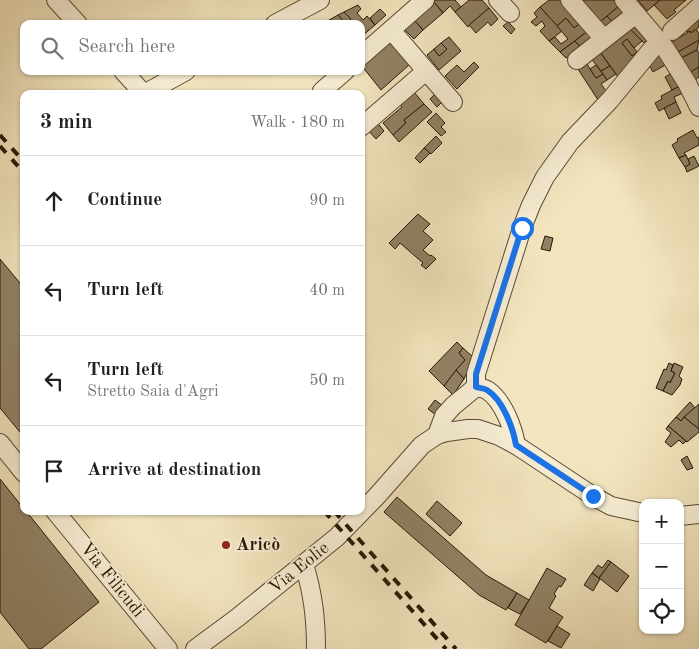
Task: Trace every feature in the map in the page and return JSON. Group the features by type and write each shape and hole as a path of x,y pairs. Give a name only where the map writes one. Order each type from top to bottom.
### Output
{"street":[{"path":"56,0 74,20"},
{"path":"283,20 320,0"},
{"path":"365,53 425,0"},
{"path":"570,0 604,39"},
{"path":"624,0 661,41 687,83 699,107"},
{"path":"476,387 476,374 522,228 538,189 550,167 570,142 610,100 661,41 699,7"},
{"path":"577,60 636,14"},
{"path":"391,30 453,102"},
{"path":"365,124 426,72"},
{"path":"127,75 140,90"},
{"path":"151,90 179,75"},
{"path":"323,90 340,75"},
{"path":"436,435 444,416 476,387"},
{"path":"476,387 486,390 493,395 512,427 516,445"},
{"path":"436,435 458,430 478,429 494,433 516,445 593,496 612,506 639,512"},
{"name":"Via Eolie","path":"365,509 422,445 436,435"},
{"path":"0,444 20,468"},
{"path":"684,516 699,514"},
{"name":"Via Filicudi","path":"58,515 168,649"},
{"name":"Via Eolie","path":"195,649 304,564 337,537 359,515"},
{"path":"304,564 316,618 316,649"}],"building":[{"path":"455,0 461,7 455,12 450,6 443,13 433,1"},
{"path":"469,0 482,0 489,8 468,27 455,12"},
{"path":"549,0 563,0 582,22 574,28 566,18 557,26 540,7"},
{"path":"582,0 614,0 619,6 600,22"},
{"path":"638,0 660,0 647,11"},
{"path":"660,0 686,0 667,19 654,5"},
{"path":"433,1 443,13 423,30 413,19"},
{"path":"358,5 361,9 357,13 363,20 350,20 344,12"},
{"path":"619,6 627,15 615,25 607,16"},
{"path":"540,7 562,31 549,41 540,31 545,26 542,21 536,26 531,22 537,17 534,13"},
{"path":"489,8 498,19 491,26 488,22 476,33 469,25"},
{"path":"380,9 386,15 375,25 370,18"},
{"path":"344,12 351,19 342,20 338,15"},
{"path":"338,15 342,20 329,20"},
{"path":"367,16 375,25 365,34 365,20 363,20"},
{"path":"607,16 615,25 608,31 600,22"},
{"path":"566,18 574,28 582,22 589,30 560,52 549,41 555,37 561,44 568,39 557,26"},
{"path":"699,18 699,27 691,33 685,29"},
{"path":"413,19 423,30 414,39 403,28"},
{"path":"508,22 515,29 511,34 503,26"},
{"path":"636,23 653,44 649,48 629,28"},
{"path":"629,28 642,41 634,48 627,39 622,43 632,56 637,52 642,58 619,78 600,52"},
{"path":"696,29 699,34 699,40 678,52 672,42"},
{"path":"589,30 597,39 583,50 575,41"},
{"path":"449,37 461,51 439,70 427,55 434,49 439,56 447,49 441,43"},
{"path":"627,39 637,52 632,56 622,43"},
{"path":"699,40 697,50 681,58 678,52"},
{"path":"388,41 409,65 381,90 365,70 365,61"},
{"path":"575,41 583,50 577,50 566,58 560,52"},
{"path":"441,43 447,49 439,56 434,49"},
{"path":"697,50 699,53 699,67 689,73 681,58"},
{"path":"599,51 610,66 601,71 590,57"},
{"path":"660,54 667,64 653,72 649,65"},
{"path":"585,61 596,78 603,74 607,80 601,84 609,95 600,103 576,66"},
{"path":"474,62 479,67 457,89 445,76 457,65 464,72"},
{"path":"596,65 603,74 596,78 590,69"},
{"path":"610,66 616,74 607,80 601,71"},
{"path":"699,67 699,77 693,81 689,73"},
{"path":"672,73 680,86 672,90 665,77"},
{"path":"680,86 683,93 674,97 676,102 659,111 655,103 662,99 661,96"},
{"path":"414,92 424,104 404,120 406,123 393,135 383,123 402,107 400,105"},
{"path":"435,94 442,102 437,107 430,99"},
{"path":"676,102 681,113 669,119 664,108"},
{"path":"424,104 432,112 399,142 393,135 406,123 404,120"},
{"path":"436,113 445,123 441,127 446,132 441,136 427,122"},
{"path":"375,120 384,131 376,139 366,128"},
{"path":"693,130 697,138 699,137 699,145 679,158 672,145 678,141 677,139"},
{"path":"436,136 442,143 431,154 424,148"},
{"path":"424,148 430,153 420,163 415,158"},
{"path":"686,155 690,164 685,167 679,158"},
{"path":"694,156 699,166 687,172 685,167 690,164 688,159"},
{"path":"418,214 430,224 423,231 433,240 423,250 436,259 426,269 421,265 423,263 400,243 395,249 389,243"},
{"path":"545,236 553,238 550,251 541,249"},
{"path":"0,259 20,283 20,432 0,408"},
{"path":"457,342 463,348 459,353 465,360 444,386 429,371"},
{"path":"463,348 474,358 464,379 456,370 465,360 459,353"},
{"path":"669,363 673,365 671,371 675,373 663,391 656,388 664,369 666,370"},
{"path":"674,363 683,367 679,376 682,379 680,385 672,395 663,391 675,373 671,371"},
{"path":"456,370 464,379 453,395 444,386"},
{"path":"435,400 443,406 436,415 428,409"},
{"path":"690,402 695,408 681,421 676,417"},
{"path":"699,404 699,429 684,417"},
{"path":"676,417 681,421 684,417 699,429 699,432 687,442 668,426"},
{"path":"668,426 686,441 683,444 679,440 671,447 665,442 671,433 666,429"},
{"path":"687,456 693,468 687,470 681,460"},
{"path":"0,479 20,504 20,515 29,515 99,602 41,649 29,649 0,612"},
{"path":"397,497 486,575 517,593 506,610 479,595 384,512"},
{"path":"437,501 462,523 450,536 426,514"},
{"path":"608,560 611,562 599,578 592,573 598,565 602,568"},
{"path":"611,562 629,576 617,592 599,578"},
{"path":"547,568 566,579 554,594 556,596 549,608 563,617 546,643 515,625"},
{"path":"592,573 600,579 593,591 584,585"},
{"path":"517,593 529,600 520,614 508,608"},
{"path":"557,626 570,634 561,648 548,641"}],"railway":[{"path":"0,135 20,158"},
{"path":"0,146 20,168"},
{"path":"328,515 446,649"},
{"path":"338,515 456,649"}],"place":[{"name":"Aricò","path":"226,545"}],"route":[{"path":"522,228 476,374 476,387 486,390 493,395 512,427 516,445 593,496"}]}
